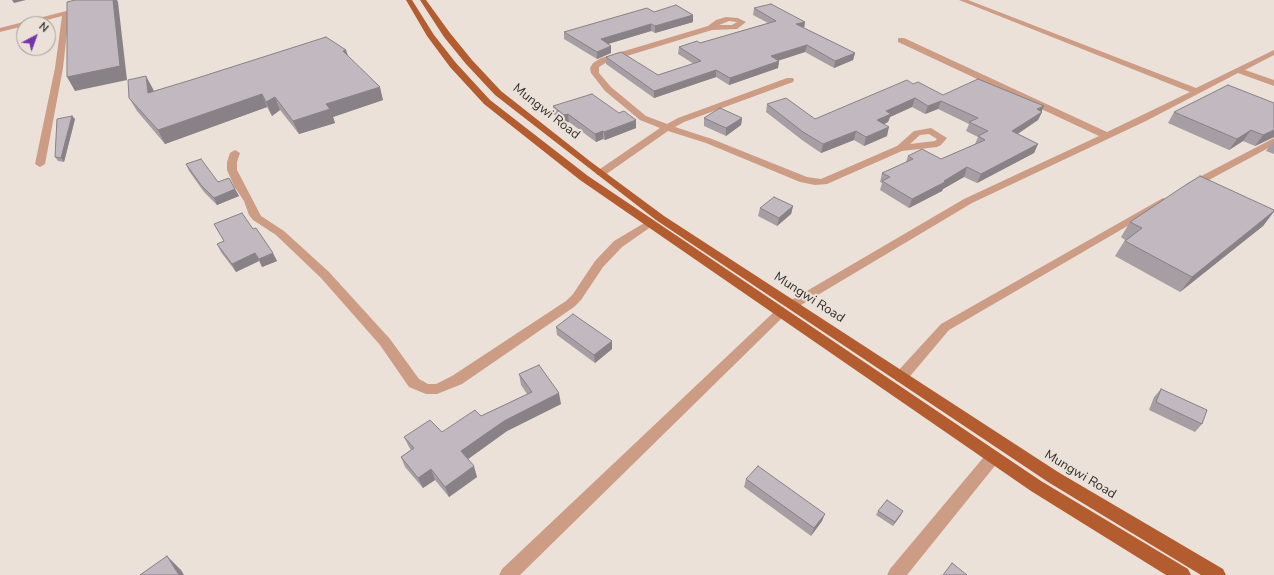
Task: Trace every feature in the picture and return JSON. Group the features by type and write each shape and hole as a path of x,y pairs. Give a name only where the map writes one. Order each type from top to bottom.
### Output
{"main road":[{"name":"Mungwi Road","path":"409,0 453,65 487,102 584,178 650,224 786,309 901,377 1053,477 1217,575"},
{"name":"Mungwi Road","path":"423,0 447,35 469,62 498,93 660,218 993,457 1036,486 1182,575"}],"street":[{"path":"962,0 1198,92"},
{"path":"0,30 81,9"},
{"path":"40,164 59,68 66,13"},
{"path":"711,28 604,60 594,68 595,74 608,89 643,118 709,141 804,180 823,182 900,148"},
{"path":"901,40 1107,136"},
{"path":"508,575 786,309 968,201 1198,92 1274,52"},
{"path":"1239,71 1274,83"},
{"path":"601,173 667,127 681,120 790,80"},
{"path":"901,377 946,327 1176,194 1274,141"},
{"path":"234,153 232,170 257,218 280,234 325,275 385,342 414,383 426,390 437,389 457,380 570,304 577,297 599,264 618,244 650,224"},
{"path":"896,575 993,457"}],"building":[{"path":"75,0 113,0 120,66 67,77 67,2"},
{"path":"771,4 805,22 796,24 855,53 835,61 807,45 771,56 779,61 730,78 716,70 654,91 606,57 621,52 658,75 701,61 679,47 697,41 700,43 776,21 754,8"},
{"path":"676,5 693,15 655,26 651,24 601,39 611,46 597,52 564,32 647,8 654,12"},
{"path":"326,37 346,50 343,51 380,87 326,104 330,109 293,121 275,97 266,102 262,94 158,130 129,98 128,80 146,76 148,93"},
{"path":"978,79 1044,106 1037,109 1042,112 1012,131 1038,144 981,174 967,167 944,181 945,182 912,199 882,181 890,177 882,173 913,159 908,156 922,149 941,159 985,140 978,136 988,131 969,122 978,118 941,101 928,106 915,98 886,111 891,114 877,120 889,127 866,137 856,131 823,144 803,132 767,104 786,98 815,119 907,80 913,84 918,82 943,95"},
{"path":"1228,85 1274,103 1274,130 1263,135 1251,130 1237,139 1174,112"},
{"path":"592,94 619,113 624,111 636,120 595,134 568,114 564,115 553,106"},
{"path":"720,108 742,118 726,128 704,118"},
{"path":"72,116 61,158 55,157 57,119"},
{"path":"201,159 218,182 229,178 235,189 214,198 201,185 186,164"},
{"path":"1200,176 1274,211 1192,277 1125,241 1142,228 1130,222"},
{"path":"774,197 793,206 779,218 760,208"},
{"path":"242,213 253,229 256,228 273,253 259,259 255,253 232,264 217,244 224,241 214,224"},
{"path":"573,314 612,341 594,355 556,327"},
{"path":"539,365 559,393 504,421 461,451 474,466 445,487 431,469 418,478 401,457 414,448 404,437 430,420 442,432 475,410 481,416 532,392 519,374"},
{"path":"1161,389 1207,410 1202,424 1156,402"},
{"path":"758,466 825,514 814,528 746,479"},
{"path":"887,500 903,511 895,522 878,511"},
{"path":"167,556 179,575 140,575"},
{"path":"952,563 967,575 943,575"}]}
